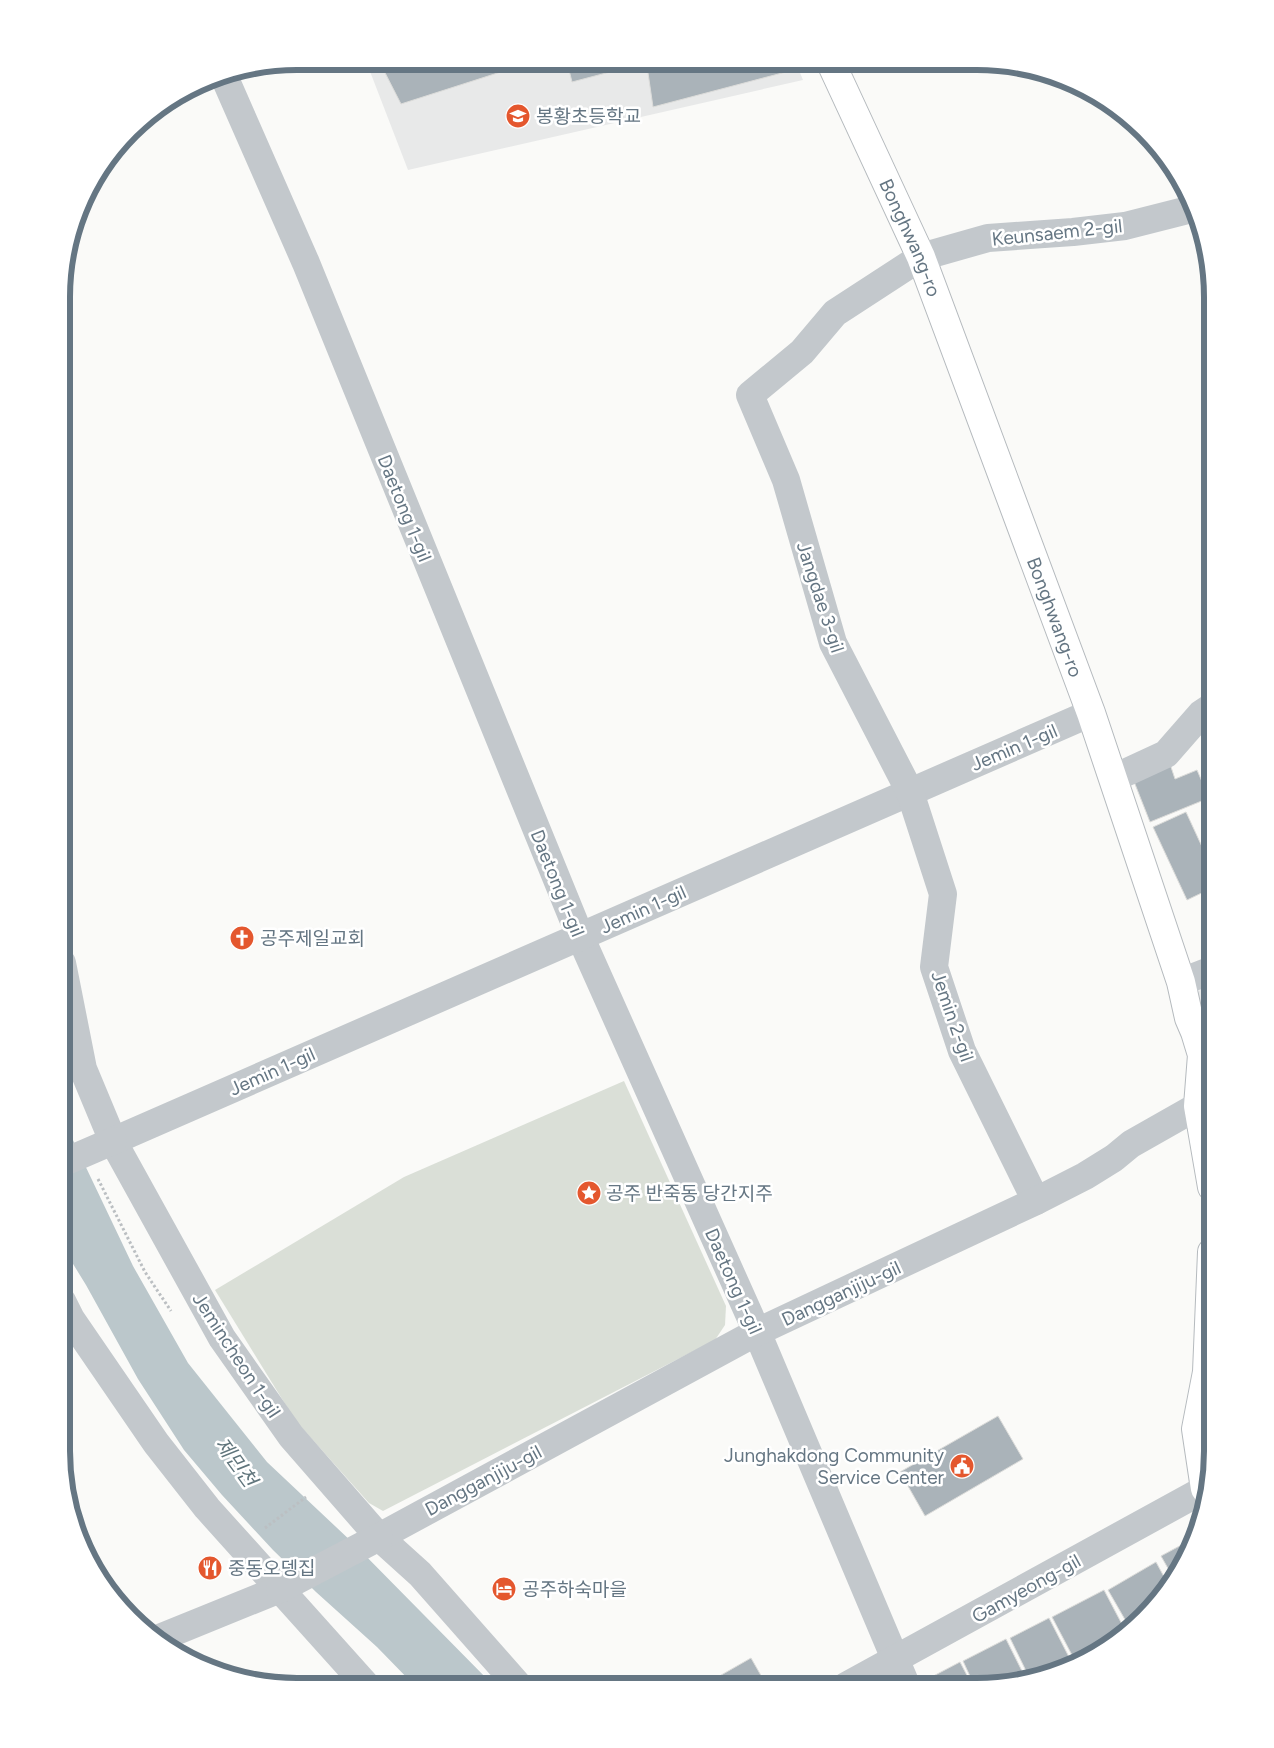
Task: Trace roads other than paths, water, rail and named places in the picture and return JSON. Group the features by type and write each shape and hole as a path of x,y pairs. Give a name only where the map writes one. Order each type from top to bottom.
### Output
{"main road":[{"name":"Bonghwang-ro","path":"834,70 921,257 1114,778 1181,982 1188,1018 1196,1032 1202,1054 1198,1106 1204,1141"},
{"path":"1203,1473 1196,1429 1204,1388"}],"street":[{"name":"Daetong 1-gil","path":"226,81 306,263 580,936 757,1332 903,1678"},
{"name":"Keunsaem 2-gil","path":"750,395 802,352 835,313 921,257 988,238 1126,226 1187,210"},
{"name":"Jangdae 3-gil","path":"750,395 786,480 833,643 910,792"},
{"path":"1114,778 1166,754 1204,712"},
{"name":"Jemin 1-gil","path":"70,1160 1091,714"},
{"name":"Jemin 2-gil","path":"910,792 943,894 934,967 962,1051 1036,1201"},
{"path":"1181,982 1204,973"},
{"name":"Jemincheon 1-gil","path":"70,1003 83,1068 113,1141 222,1338 291,1436 379,1537 420,1574 511,1678"},
{"name":"Dangganjiju-gil","path":"165,1636 280,1589 757,1332 1036,1201 1085,1176 1114,1158 1131,1144 1198,1106"},
{"path":"70,1317 156,1443 207,1508 360,1678"},
{"name":"Gamyeong-gil","path":"861,1678 1200,1493"}],"water":[{"name":"제민천","path":"70,1134 133,1266 188,1363 267,1462 353,1543 486,1678 407,1678 377,1647 273,1550 222,1495 184,1450 138,1379 70,1259"}],"place":[{"name":"봉황초등학교","path":"518,116"},
{"name":"공주제일교회","path":"242,938"},
{"name":"공주 반죽동 당간지주","path":"589,1193"},
{"name":"Junghakdong Community Service Center","path":"962,1466"},
{"name":"중동오뎅집","path":"210,1568"},
{"name":"공주하숙마을","path":"504,1589"}]}
